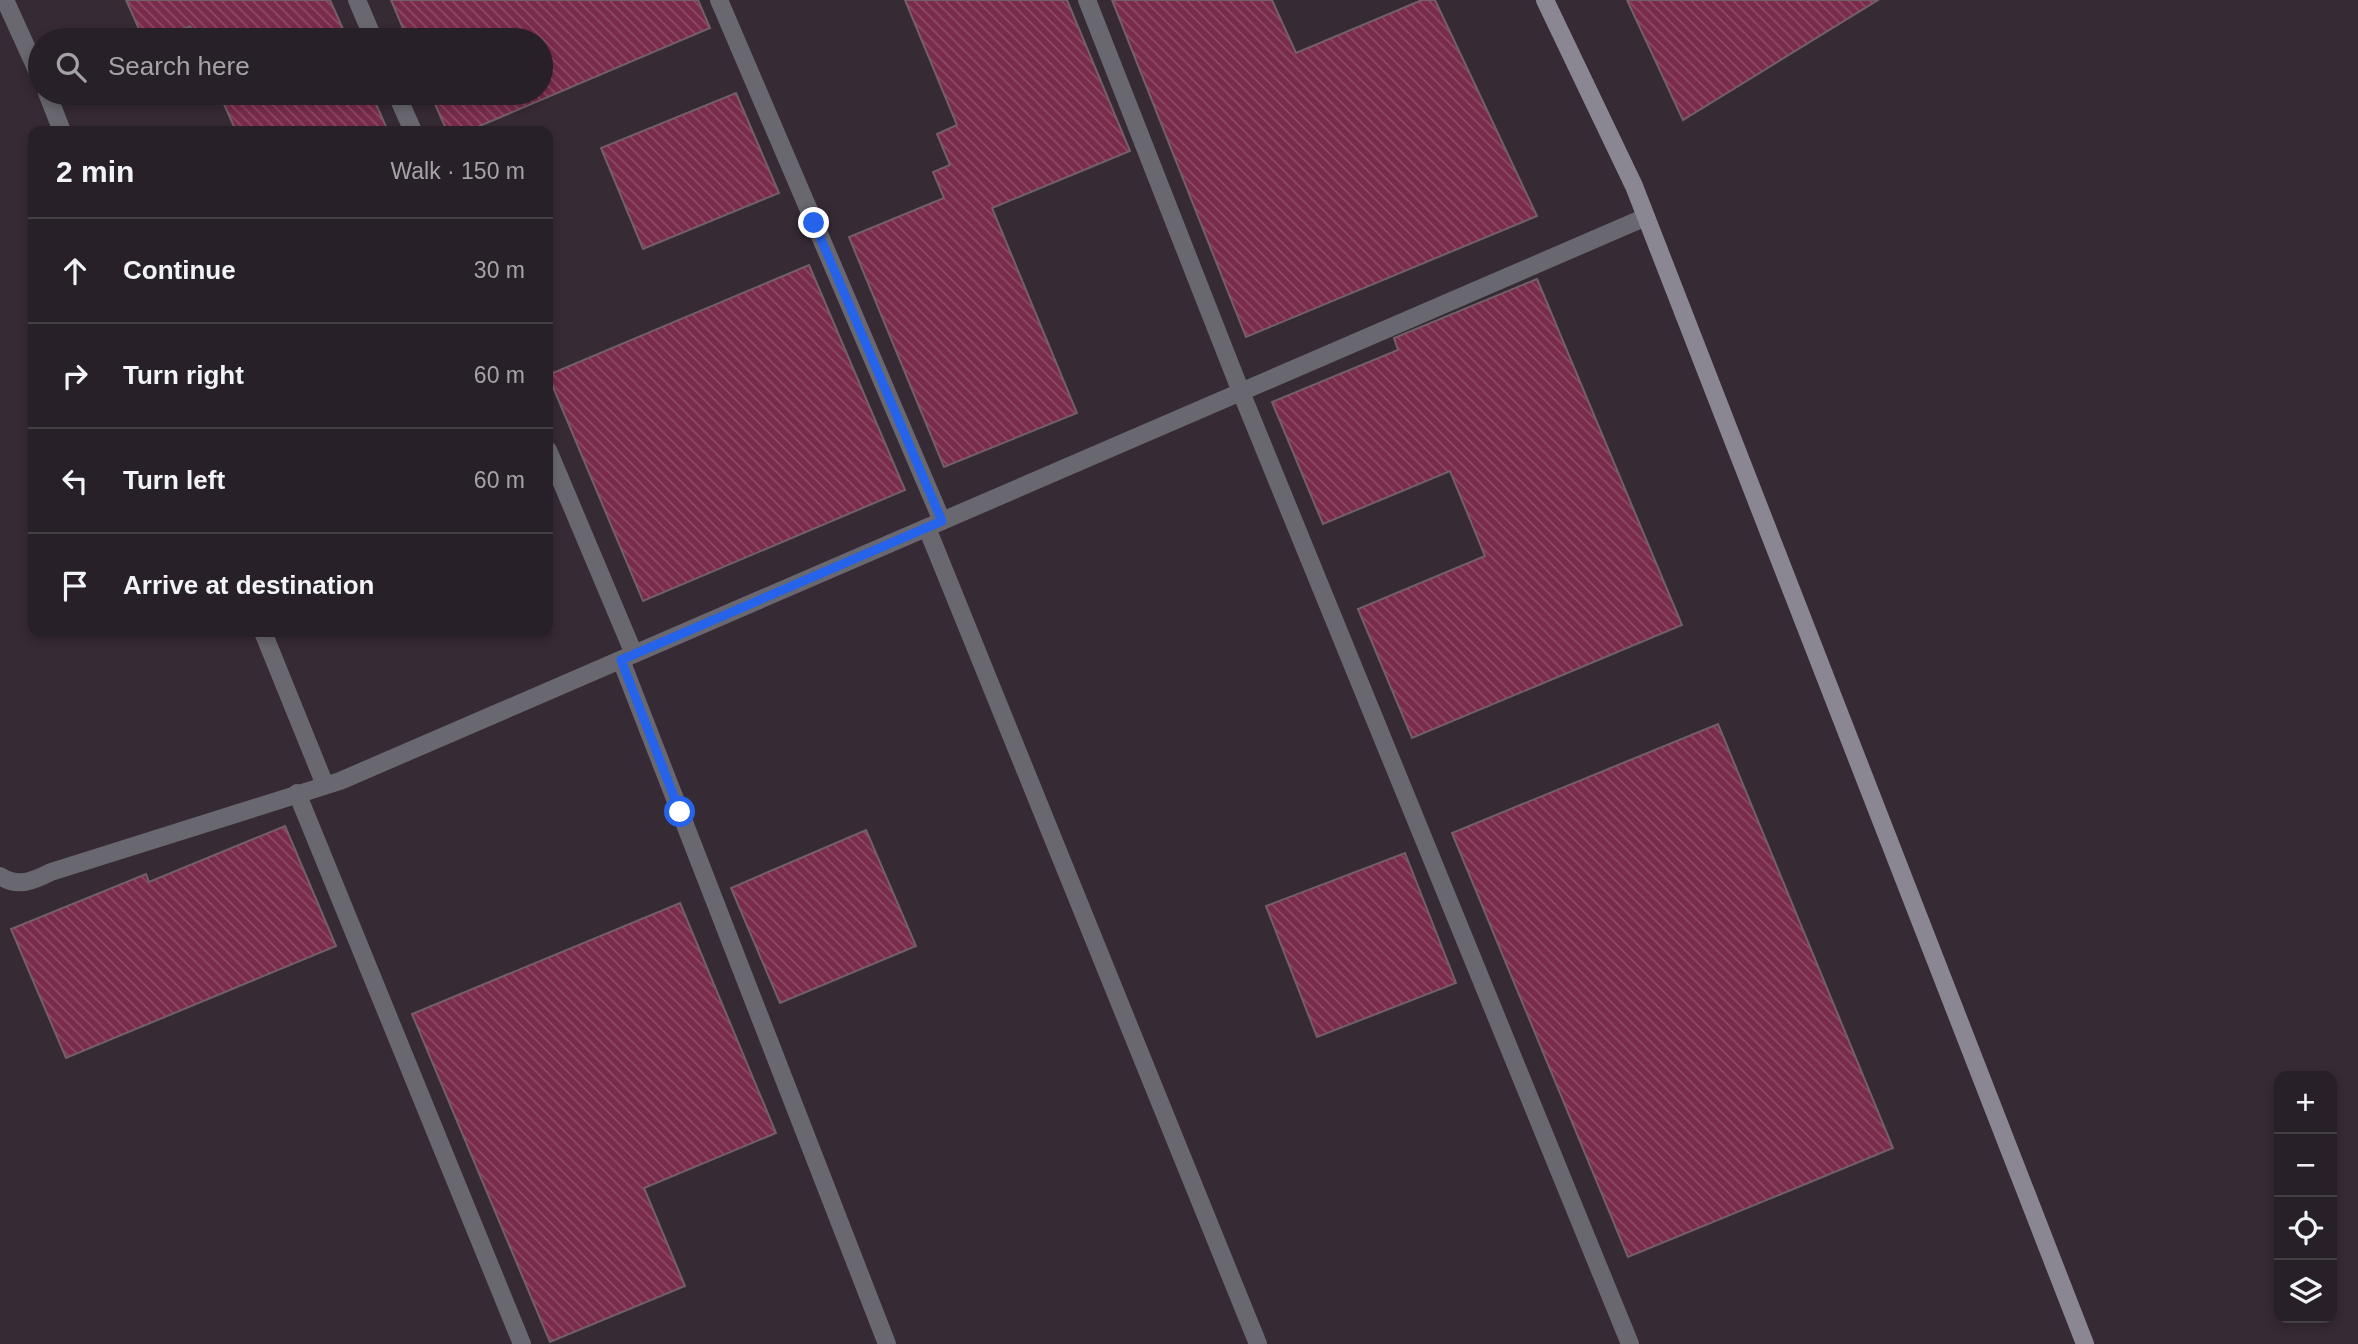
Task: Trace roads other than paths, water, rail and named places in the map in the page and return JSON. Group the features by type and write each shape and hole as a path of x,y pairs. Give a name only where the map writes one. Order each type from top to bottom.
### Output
{"main road":[{"path":"1545,0 1634,186 2085,1344"}],"street":[{"path":"5,0 28,50"},
{"path":"357,0 369,28"},
{"path":"719,0 934,524 1258,1344"},
{"path":"1087,0 1241,392 1630,1344"},
{"path":"52,105 60,126"},
{"path":"401,105 411,126"},
{"path":"0,876 6,880 27,884 51,873 340,781 1646,218"},
{"path":"553,463 887,1344"},
{"path":"265,637 325,786"},
{"path":"297,793 522,1344"}]}
